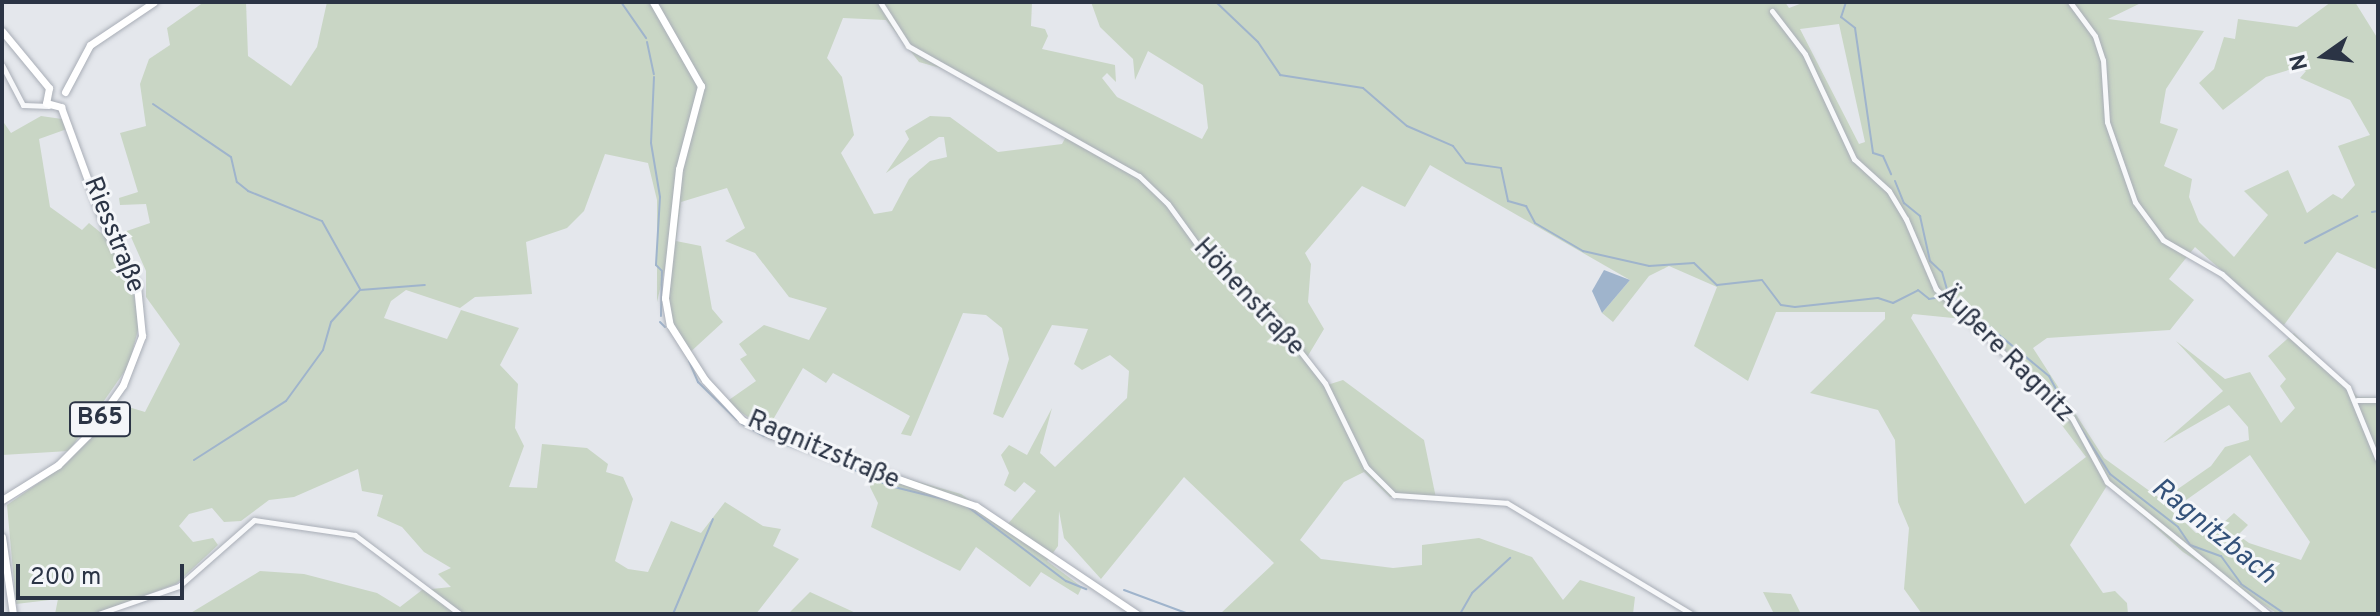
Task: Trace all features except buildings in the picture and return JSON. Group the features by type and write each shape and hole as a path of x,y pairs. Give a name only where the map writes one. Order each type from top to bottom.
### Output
{"main road":[{"path":"49,88 46,103 61,107 65,92 90,45 154,2"},
{"name":"Ragnitzstraße","path":"653,2 701,86 679,169 665,313 721,401 770,434 976,506 1137,614"},
{"path":"2,31 49,88 65,92"},
{"name":"Riesstraße","path":"2,500 58,465 88,435 123,385 142,336 137,286 108,235 61,107"},
{"path":"2,537 13,614"}],"street":[{"name":"Höhenstraße","path":"880,2 908,46 1139,176 1158,194 1325,383 1366,467 1394,495 1507,503 1692,614"},
{"path":"2070,2 2103,60 2107,122 2135,202 2163,240 2222,274 2357,400 2378,460"},
{"name":"Äußere Ragnitz","path":"1772,11 1805,54 1854,159 1889,191 1906,219 1944,297 2072,418 2107,482 2269,614"},
{"path":"2,65 29,108 46,103"},
{"path":"2357,400 2378,400"},
{"path":"98,614 179,586 254,520 355,535 460,614"}],"green space":[{"path":"204,2 246,2 248,56 291,86 317,47 327,2 1032,2 1031,26 1045,29 1048,36 1042,49 1115,65 1116,82 1107,73 1102,78 1117,97 1202,139 1208,128 1203,85 1148,51 1135,80 1133,59 1100,27 1091,2 1785,2 1789,8 1805,2 2143,2 2108,19 2204,31 2166,89 2160,123 2178,129 2164,166 2192,179 2189,197 2199,222 2234,257 2268,215 2244,191 2288,170 2307,213 2333,194 2342,199 2355,185 2338,146 2370,135 2350,100 2300,78 2306,71 2298,67 2266,77 2223,110 2199,83 2214,69 2224,37 2235,39 2238,19 2297,27 2331,2 2355,2 2378,39 2378,270 2337,252 2284,325 2195,247 2169,279 2194,300 2170,330 2047,338 2033,348 2104,458 2162,500 2211,466 2225,447 2249,440 2248,427 2229,405 2163,443 2223,391 2176,341 2225,379 2250,372 2281,423 2295,408 2280,386 2286,379 2268,356 2294,333 2358,397 2378,398 2378,614 2278,614 2183,552 2108,484 2070,545 2103,593 2115,591 2127,603 2128,614 1922,614 1904,589 1909,528 1898,502 1895,440 1878,410 1810,393 1885,319 1885,312 1776,312 1748,381 1694,346 1717,287 1669,266 1649,276 1613,322 1602,313 1630,280 1430,165 1405,207 1362,186 1305,253 1311,264 1308,302 1324,329 1306,359 1324,386 1343,380 1424,440 1436,498 1390,497 1364,472 1344,482 1300,540 1321,559 1393,568 1422,565 1422,545 1479,538 1532,557 1563,600 1580,580 1635,597 1633,614 1220,614 1274,563 1184,477 1101,579 1064,538 1059,511 1058,546 1047,561 1082,587 1078,595 1041,572 1030,587 976,547 960,571 871,527 878,503 870,487 874,469 961,494 1007,525 1036,491 1024,482 1015,492 1004,485 1009,473 1001,455 1009,445 1027,455 1052,408 1040,453 1055,467 1127,398 1129,371 1110,355 1082,370 1074,364 1088,329 1052,325 1003,418 993,414 1009,359 1002,328 986,315 963,313 911,436 901,434 910,416 833,373 826,383 803,368 767,430 726,402 756,381 740,359 747,355 739,344 764,325 809,340 827,308 789,297 755,253 725,241 745,228 727,188 681,202 676,241 701,246 712,309 723,322 686,356 665,313 666,264 657,302 657,200 648,163 605,154 584,211 567,228 526,242 532,294 475,297 460,308 406,290 391,301 384,318 447,339 461,310 519,328 500,365 518,384 515,428 524,446 509,487 537,488 542,444 587,448 608,464 606,472 623,477 633,499 615,561 628,569 648,572 671,521 701,533 725,502 763,526 781,529 773,546 799,559 756,614 189,614 260,571 304,574 377,593 400,607 422,590 451,587 438,574 451,568 424,552 402,527 377,516 383,495 362,491 358,469 294,497 269,500 241,521 224,522 212,508 189,514 179,526 193,542 213,538 218,545 176,584 94,614 55,614 58,599 16,604 7,505 67,463 115,403 145,412 180,344 146,297 146,271 131,237 117,238 105,200 121,233 150,223 146,204 120,205 119,198 138,192 120,133 146,126 140,84 149,59 170,45 167,28","holes":["843,18 886,20 919,62 965,75 1068,133 1062,144 998,152 950,117 930,116 905,131 909,139 886,173 939,137 944,137 947,157 930,161 909,179 892,211 874,214 841,153 854,135 842,77 827,58","1839,24 1865,142 1859,144 1800,29","1913,314 1973,320 1998,341 2086,457 2025,504 1911,318","2250,455 2310,542 2301,560 2249,543 2238,535 2248,525 2234,513 2222,524 2225,530 2196,533 2172,510"]},
{"path":"41,116 62,119 67,129 39,139 50,207 82,230 89,223 106,237 133,288 139,326 129,365 69,451 2,455 2,120 11,133"},
{"path":"810,592 858,614 788,614"},
{"path":"1763,592 1791,594 1801,614 1774,614"}],"water":[{"path":"1604,270 1630,280 1602,313 1592,291"}],"waterway":[{"path":"621,2 646,38"},
{"path":"1216,2 1258,42 1280,75 1363,88 1407,126 1453,146 1466,163 1501,168 1508,201 1526,206 1535,223 1583,251 1649,266 1694,263 1717,285 1762,280 1781,305 1795,307 1878,298 1893,303 1918,290 1929,299 1941,297"},
{"name":"Ragnitzbach","path":"1846,2 1841,17 1855,28 1873,153 1883,156 1891,174"},
{"path":"647,42 654,74"},
{"path":"654,77 651,143 660,197 656,265 662,271 661,316"},
{"path":"153,104 231,157 237,182 248,191 322,221 360,289"},
{"name":"Ragnitzbach","path":"1895,181 1904,203 1920,216 1930,261 1942,272 1948,293 2049,376 2067,410"},
{"path":"2372,212 2378,211"},
{"path":"2305,243 2357,216"},
{"path":"194,460 286,401 323,350 331,322 360,290 425,285"},
{"path":"660,322 665,327"},
{"path":"689,361 698,382 737,420"},
{"name":"Ragnitzbach","path":"2076,421 2110,474 2178,527 2190,545 2221,556 2241,584 2285,614"},
{"path":"742,424 764,436"},
{"path":"776,441 807,452"},
{"path":"816,455 842,465"},
{"path":"850,468 890,486 947,500"},
{"path":"968,507 1066,581 1086,589"},
{"path":"673,614 713,519"},
{"path":"1460,614 1472,593 1510,558"},
{"path":"1124,590 1189,614"}]}
